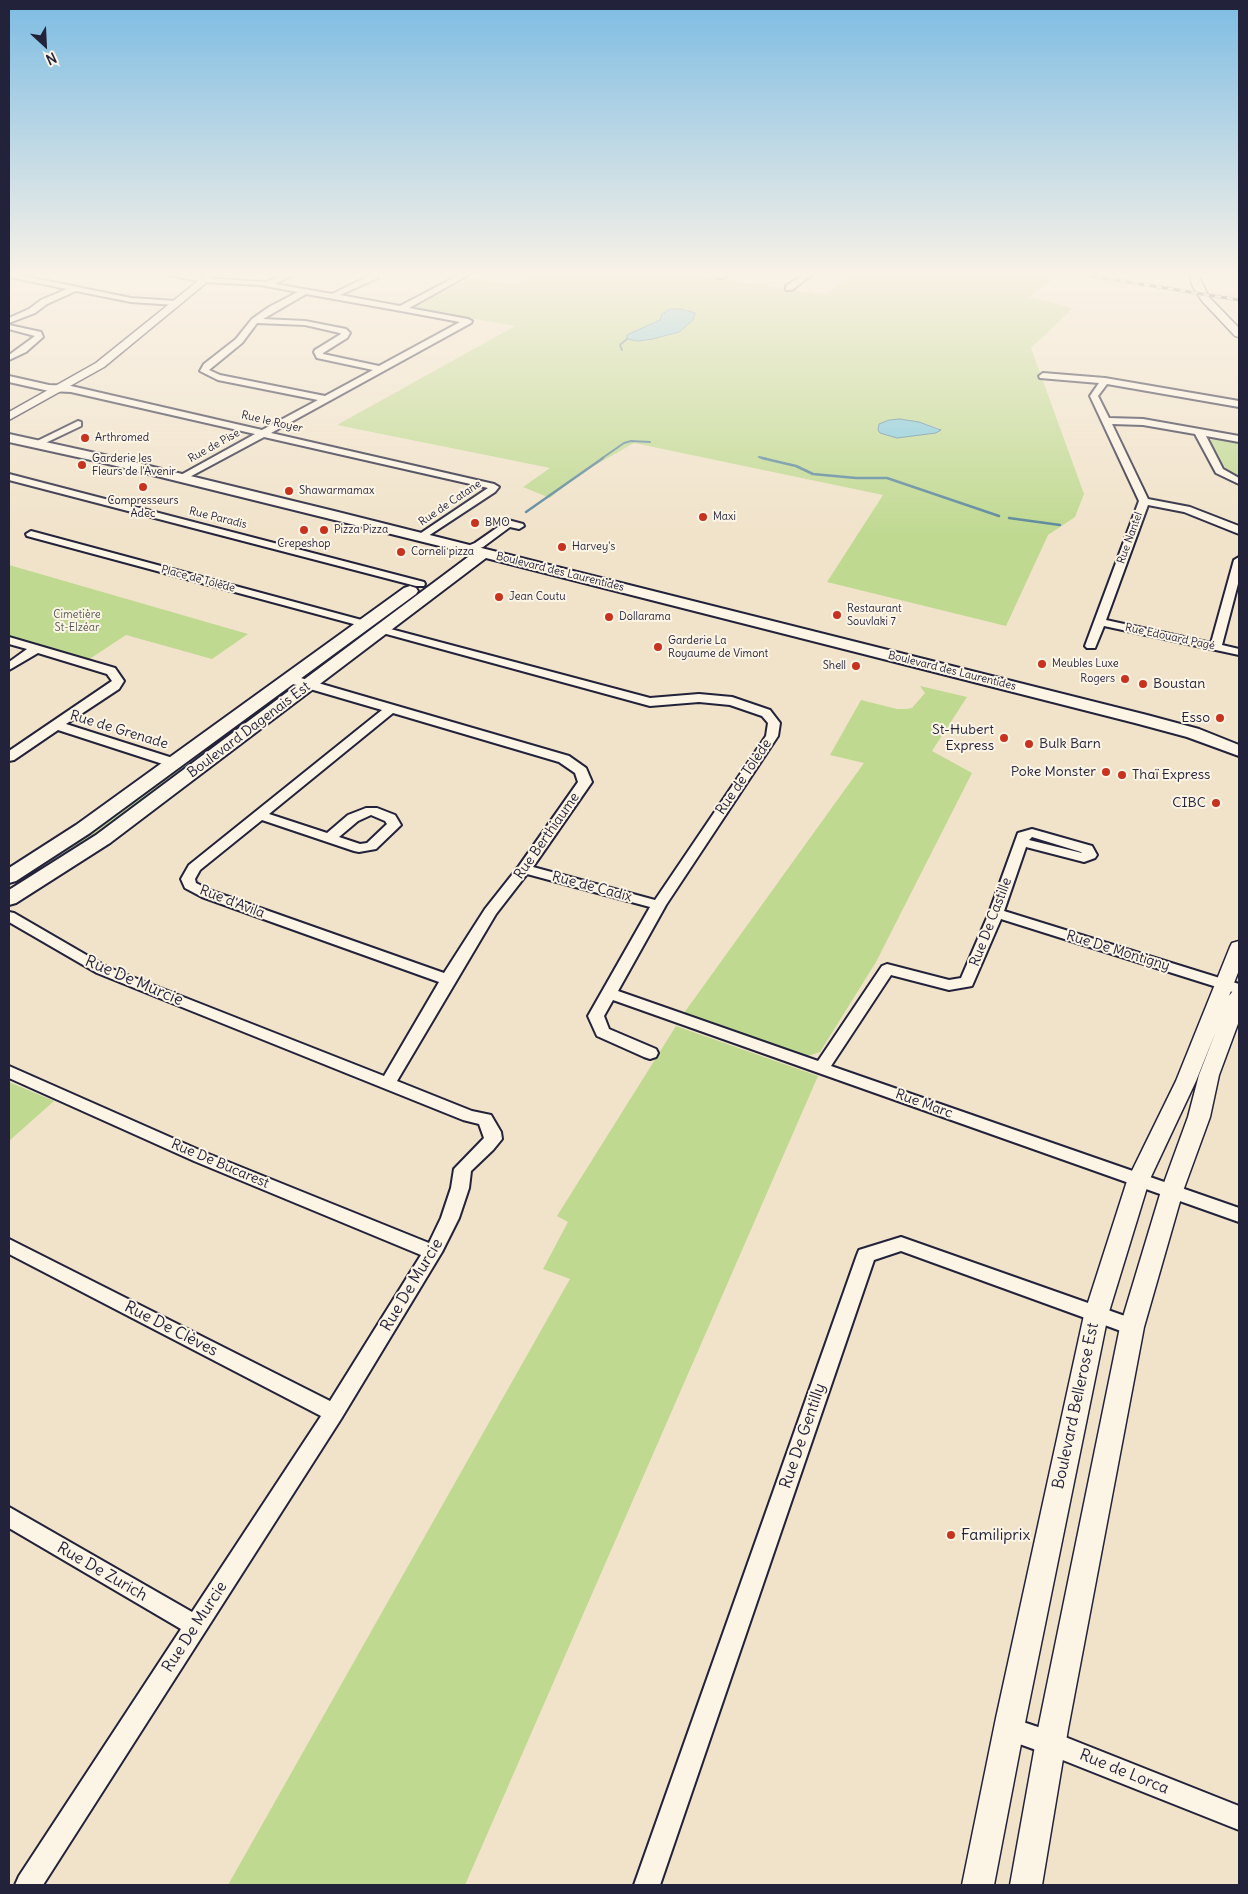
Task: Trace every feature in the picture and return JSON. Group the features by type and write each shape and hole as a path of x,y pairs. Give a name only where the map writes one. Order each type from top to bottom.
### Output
{"main road":[{"name":"Boulevard des Laurentides","path":"9,438 182,478 429,539 1109,711 1210,739 1236,759"},
{"path":"429,539 442,556"},
{"name":"Boulevard Dagenais Est","path":"9,877 76,834 420,584 476,551"},
{"name":"Boulevard Dagenais Est","path":"9,899 103,839 387,627 476,551"},
{"path":"387,627 432,603 477,571 490,566 520,562"},
{"name":"Boulevard des Laurentides","path":"1109,711 1236,759"},
{"path":"1210,739 1239,744"}],"street":[{"path":"9,417 104,361"},
{"path":"213,361 204,371 218,377 326,399"},
{"path":"345,361 380,369"},
{"name":"Rue de Pise","path":"182,478 394,361"},
{"path":"1043,376 1080,377 1239,404"},
{"name":"Rue le Royer","path":"9,379 59,389 71,389 485,483 494,487 492,490"},
{"name":"Rue Nantel","path":"1091,646 1144,501 1094,396 1105,381"},
{"path":"1106,421 1143,422 1239,439"},
{"path":"36,444 78,424"},
{"path":"1199,432 1220,471 1226,476 1239,481"},
{"name":"Rue Paradis","path":"9,477 420,584"},
{"name":"Rue de Catane","path":"429,539 492,490"},
{"path":"1144,501 1186,508 1220,521 1239,531"},
{"path":"508,523 520,526 476,551 478,545 508,523"},
{"name":"Place de Tolède","path":"31,534 365,624"},
{"path":"1216,647 1239,560"},
{"name":"Rue Edouard Pagé","path":"1101,622 1239,652"},
{"name":"Rue de Tolède","path":"387,627 650,702 714,698 732,701 766,713 774,723 772,736 659,904 596,1016 603,1032 650,1054"},
{"path":"9,640 110,671 118,681 115,686 9,757"},
{"path":"9,666 37,648"},
{"name":"Rue Berthiaume","path":"290,679 564,759 581,771 585,782 524,870 490,912 388,1084"},
{"name":"Rue d'Avila","path":"392,708 194,868 188,878 190,885 207,894 448,980"},
{"name":"Rue de Grenade","path":"55,725 174,763"},
{"path":"260,815 329,838"},
{"name":"Rue De Castille","path":"822,1067 888,969 949,985 967,982 996,913 1021,842"},
{"name":"Rue de Cadix","path":"524,870 659,904"},
{"name":"Rue De Montigny","path":"996,913 1234,990"},
{"name":"Rue De Murcie","path":"9,916 102,970 469,1116 485,1119 492,1132 493,1139 463,1169 460,1188 450,1218 432,1252 334,1414 28,1885"},
{"name":"Boulevard Bellerose Est","path":"1026,1885 1050,1743 1132,1327 1172,1191 1199,1117 1234,990 1239,947"},
{"name":"Boulevard Bellerose Est","path":"978,1885 1008,1729 1096,1315 1138,1180 1186,1081 1234,990"},
{"name":"Rue Marc","path":"608,993 1239,1215"},
{"name":"Rue De Bucarest","path":"9,1072 200,1157 432,1252"},
{"name":"Rue De Gentilly","path":"647,1885 866,1255 902,1244 1132,1327"},
{"name":"Rue De Clèves","path":"9,1246 334,1414"},
{"name":"Rue De Zurich","path":"9,1517 196,1626"},
{"name":"Rue de Lorca","path":"1008,1729 1050,1743 1239,1818"}],"green space":[{"path":"451,361 1036,361 1084,494 1075,517 1048,535 1006,626 827,582 883,495 634,443 578,475 550,498 523,487 550,468 337,425","holes":["887,421 915,421 939,428 936,433 897,438 880,433 878,430 879,424"]},
{"path":"1217,437 1239,441 1239,478 1228,473 1210,440"},
{"name":"Cimetière St-Elzéar","path":"9,565 248,634 212,659 126,635 85,662 9,638"},
{"path":"920,686 967,697 932,751 972,773 876,962 820,1052 808,1056 684,1013 864,763 830,755 861,700 897,709 912,708 925,693"},
{"path":"289,687 293,689 112,823 50,866 48,865"},
{"path":"676,1026 818,1076 465,1885 228,1885 570,1279 543,1269 568,1222 557,1216"},
{"path":"9,1082 54,1101 9,1141"}],"water":[{"path":"900,419 919,422 941,430 936,433 897,438 880,433 878,430 879,424 889,420"}],"waterway":[{"path":"601,459 624,443 631,441 650,442"},
{"path":"759,457 767,459"},
{"path":"526,512 603,458"},
{"path":"762,458 796,466 813,474 856,478 887,478 999,516"},
{"path":"1009,518 1060,525"}],"place":[{"name":"Arthromed","path":"85,438"},
{"name":"Garderie les Fleurs de l'Avenir","path":"82,465"},
{"name":"Compresseurs Adec","path":"143,487"},
{"name":"Shawarmamax","path":"289,491"},
{"name":"Maxi","path":"703,517"},
{"name":"BMO","path":"475,523"},
{"name":"Crepeshop","path":"304,530"},
{"name":"Pizza Pizza","path":"324,530"},
{"name":"Harvey's","path":"562,547"},
{"name":"Corneli pizza","path":"401,552"},
{"name":"Jean Coutu","path":"499,597"},
{"name":"Restaurant Souvlaki 7","path":"837,615"},
{"name":"Dollarama","path":"609,617"},
{"name":"Garderie La Royaume de Vimont","path":"658,647"},
{"name":"Meubles Luxe","path":"1042,664"},
{"name":"Shell","path":"856,666"},
{"name":"Rogers","path":"1125,679"},
{"name":"Boustan","path":"1143,684"},
{"name":"Esso","path":"1220,718"},
{"name":"St-Hubert Express","path":"1004,738"},
{"name":"Bulk Barn","path":"1029,744"},
{"name":"Poke Monster","path":"1106,772"},
{"name":"Thaï Express","path":"1122,775"},
{"name":"CIBC","path":"1216,803"},
{"name":"Familiprix","path":"951,1535"}]}
